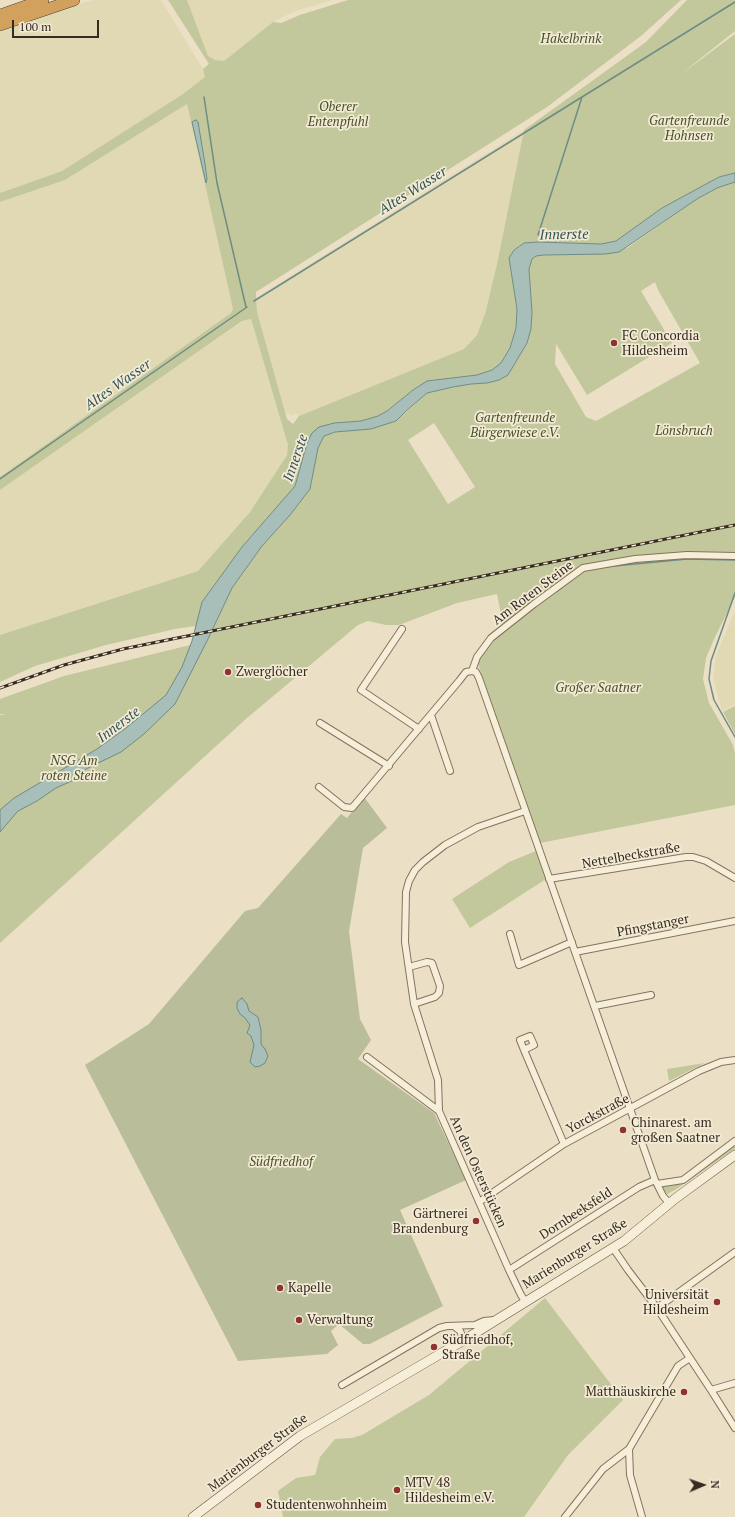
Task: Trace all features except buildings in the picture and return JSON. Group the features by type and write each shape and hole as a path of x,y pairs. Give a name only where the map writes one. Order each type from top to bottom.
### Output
{"highway":[{"path":"0,15 42,0"},
{"path":"0,25 74,0"}],"main road":[{"name":"Marienburger Straße","path":"194,1517 300,1436 464,1340 613,1248 636,1232 669,1203 735,1155"}],"street":[{"name":"Am Roten Steine","path":"319,787 344,807 352,808 389,766 466,672 472,671 477,657 491,638 583,568 642,558 687,555 735,556"},
{"path":"402,629 361,690 419,729"},
{"path":"472,671 476,672 479,678 656,1182 663,1196 669,1203"},
{"path":"431,715 450,772"},
{"path":"320,723 389,766"},
{"path":"439,1111 438,1080 414,1004 405,942 405,905 409,881 415,870 423,862 445,845 498,819 525,811"},
{"name":"Nettelbeckstraße","path":"549,879 686,857 693,857 706,861 735,878"},
{"name":"Pfingstanger","path":"575,952 735,921"},
{"path":"510,934 519,964 572,942"},
{"path":"409,967 427,962 432,963 440,986 439,993 435,997 414,1004"},
{"path":"595,1006 651,995"},
{"path":"524,1050 564,1144"},
{"name":"An den Osterstücken","path":"367,1057 439,1111 520,1295 525,1301"},
{"name":"Yorckstraße","path":"479,1202 564,1144 699,1071 721,1062 735,1060"},
{"path":"656,1182 684,1180 735,1141"},
{"name":"Dornbeeksfeld","path":"509,1270 639,1187 656,1182"},
{"path":"613,1248 690,1358 735,1428"},
{"path":"656,1308 735,1252"},
{"path":"342,1385 439,1328 447,1326 455,1327 475,1325 484,1321 495,1320"},
{"path":"455,1327 460,1331 464,1340"},
{"path":"565,1517 603,1469 629,1449 654,1404 678,1366 690,1358"},
{"path":"711,1390 735,1383"},
{"path":"629,1449 630,1475 642,1517"}],"shaded area":[{"path":"93,0 161,0 203,69 206,77 183,94 62,171 0,193 0,32 41,15"},
{"path":"187,0 333,0 295,11 273,22 224,61 215,60 208,56"},
{"path":"187,104 233,309 231,313 0,477 0,202 65,180"},
{"path":"524,130 497,264 485,314 477,335 464,349 299,416 296,413 293,416 285,412 257,312 257,297"},
{"path":"251,319 288,445 287,455 250,512 198,571 0,635 0,490 243,321"},
{"path":"735,611 735,704 722,711 713,678 716,655"}],"green space":[{"path":"168,0 187,0 208,56 215,60 224,61 273,22 281,23 300,15 348,0 681,0 641,36 547,107 256,292 257,312 287,419 293,424 299,416 464,349 477,335 485,314 497,264 524,130 646,42 687,0 735,0 735,31 680,75 735,34 735,173 719,177 662,208 616,241 602,244 524,243 514,249 509,258 517,309 516,328 510,348 501,363 492,370 477,375 427,381 379,416 361,421 334,423 307,443 295,486 242,547 202,602 196,626 175,629 106,645 35,666 0,682 0,635 198,571 250,512 287,455 288,445 251,319 242,321 0,490 0,477 231,313 233,309 187,104 65,180 0,202 0,193 62,171 183,94 205,77 203,69 209,64"},
{"path":"735,182 735,597 706,658 703,679 709,703 733,745 735,754 735,805 540,843 477,661 504,630 497,594 457,603 399,625 386,625 368,621 358,625 247,718 0,943 0,715 6,715 0,714 0,699 64,676 190,645 190,647 207,641 232,588 262,546 290,515 310,489 318,448 324,436 335,432 371,429 396,421 427,393 471,384 487,383 499,380 508,375 527,343 531,329 532,312 529,269 532,259 536,256 544,255 590,254 627,248 697,199 717,188","holes":["655,282 658,290 700,363 596,421 586,417 555,364 556,344 587,395 672,343 641,291","434,423 475,487 448,504 408,440"]},
{"path":"735,706 735,734 723,712"},
{"name":"Südfriedhof","path":"364,797 387,828 363,848 349,931 360,1019 371,1040 358,1059 434,1113 466,1180 400,1210 443,1306 370,1344 363,1344 339,1324 331,1331 338,1345 327,1354 238,1361 85,1065 149,1024 245,911 258,908 341,814 347,818"},
{"path":"536,851 546,879 470,928 452,899 509,862"},
{"path":"705,1063 669,1081 667,1069"},
{"path":"735,1144 735,1149 675,1190 667,1194 662,1189 664,1185 675,1184"},
{"path":"545,1298 623,1400 568,1455 524,1517 283,1517 278,1491 296,1478 315,1475 320,1457 335,1439 352,1438 362,1435 429,1395"}],"water":[{"path":"196,120 198,122 205,164 207,179 206,183 192,122"},
{"path":"735,173 735,182 717,188 697,199 619,252 605,254 544,255 536,256 532,259 529,269 532,312 531,329 527,343 508,375 499,380 487,383 453,387 427,393 396,421 371,429 335,432 324,436 318,448 310,489 290,515 262,546 232,588 175,704 144,734 121,752 86,769 74,780 56,788 37,801 18,811 0,832 0,810 14,798 97,749 126,728 166,695 182,667 192,641 202,602 242,547 295,486 307,443 312,433 319,427 334,423 361,421 378,416 427,381 477,375 492,370 501,363 510,348 516,328 517,309 509,258 514,250 524,243 601,244 616,241 662,208 719,177"},
{"path":"242,998 247,1004 249,1011 258,1017 261,1030 261,1044 268,1056 265,1063 260,1066 255,1067 250,1062 254,1045 251,1036 247,1033 250,1025 240,1014 237,1008 237,1002"}],"waterway":[{"name":"Altes Wasser","path":"538,235 582,97 735,2"},
{"path":"204,97 217,183 246,307"},
{"name":"Altes Wasser","path":"254,301 582,97"},
{"name":"Altes Wasser","path":"0,479 247,307"},
{"path":"604,567 687,559 735,560"},
{"path":"556,592 577,576"},
{"path":"735,593 711,661 709,679 714,700 735,737"}],"railway":[{"path":"0,688 64,665 123,649 735,525"}],"place":[{"name":"FC Concordia Hildesheim","path":"614,343"},
{"name":"Zwerglöcher","path":"228,672"},
{"name":"Chinarest. am großen Saatner","path":"623,1130"},
{"name":"Gärtnerei Brandenburg","path":"476,1221"},
{"name":"Kapelle","path":"280,1288"},
{"name":"Universität Hildesheim","path":"717,1302"},
{"name":"Verwaltung","path":"299,1320"},
{"name":"Südfriedhof, Straße","path":"434,1347"},
{"name":"Matthäuskirche","path":"684,1392"},
{"name":"MTV 48 Hildesheim e.V.","path":"397,1490"},
{"name":"Studentenwohnheim","path":"258,1505"}],"park label":[{"name":"Hakelbrink","path":"571,39"},
{"name":"Oberer Entenpfuhl","path":"338,114"},
{"name":"Gartenfreunde Hohnsen","path":"689,128"},
{"name":"Gartenfreunde Bürgerwiese e.V.","path":"515,426"},
{"name":"Lönsbruch","path":"684,431"},
{"name":"Großer Saatner","path":"598,688"},
{"name":"NSG Am roten Steine","path":"74,768"}],"water label":[{"name":"Innerste","path":"564,235"},
{"name":"Innerste","path":"296,458"},
{"name":"Innerste","path":"119,725"}]}
